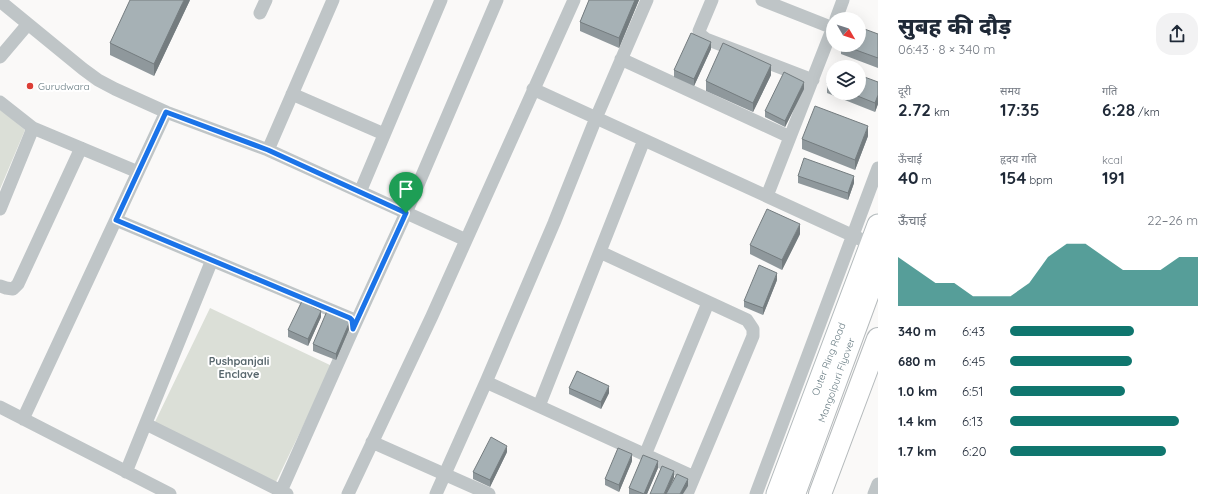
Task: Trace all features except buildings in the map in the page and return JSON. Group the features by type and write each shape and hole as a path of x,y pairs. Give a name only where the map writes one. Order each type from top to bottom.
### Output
{"highway":[{"name":"Mangolpuri Flyover","path":"794,494 878,266"},
{"path":"820,494 878,340"}],"main road":[{"name":"Outer Ring Road","path":"777,494 867,235"},
{"path":"830,494 878,365"}],"street":[{"path":"260,13 266,0"},
{"path":"268,150 333,0"},
{"path":"360,192 441,0"},
{"path":"146,424 284,492 353,329 406,213 497,0"},
{"path":"348,494 466,240 574,0"},
{"path":"436,494 554,223 596,118 647,0"},
{"path":"712,0 699,31 706,39 813,80"},
{"path":"762,0 780,3 826,24"},
{"path":"839,12 843,0"},
{"path":"0,1 98,80 115,89 166,112 268,150 466,240"},
{"path":"0,58 28,24"},
{"path":"767,196 826,46"},
{"path":"621,59 790,137"},
{"path":"533,89 767,196 867,235"},
{"path":"292,94 384,134"},
{"path":"0,102 32,128 138,172"},
{"path":"23,419 166,112"},
{"path":"0,209 32,128"},
{"path":"539,406 644,140"},
{"path":"0,286 14,289 18,284 81,148"},
{"path":"756,494 867,235 878,168"},
{"path":"116,220 350,318 352,320 353,329"},
{"path":"600,252 747,320 753,329 753,336 687,494"},
{"path":"126,472 212,260"},
{"path":"645,455 708,303"},
{"path":"486,382 694,477"},
{"path":"1,411 23,419 170,494"},
{"path":"372,442 489,494"},
{"path":"874,494 878,484"}],"shaded area":[{"path":"0,109 25,130 0,189"},
{"path":"210,308 332,366 276,482 154,424"}],"place":[{"name":"Gurudwara","path":"30,86"}],"district":[{"name":"Pushpanjali Enclave","path":"239,367"}],"route":[{"path":"166,112 268,150 406,213 353,329 354,324 350,318 116,220 166,112"}]}
